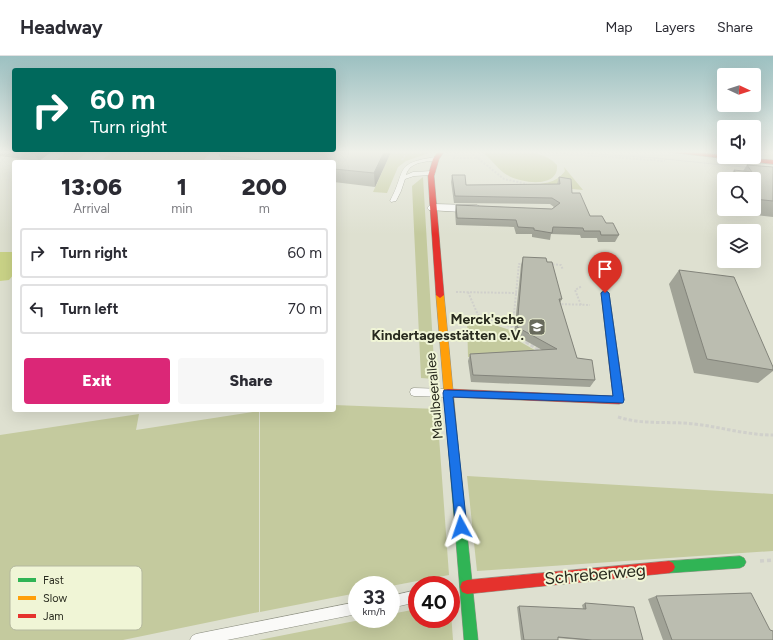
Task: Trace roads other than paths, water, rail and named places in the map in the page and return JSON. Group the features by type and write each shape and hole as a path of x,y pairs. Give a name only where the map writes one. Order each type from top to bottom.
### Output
{"street":[{"name":"Maulbeerallee","path":"432,179 439,292 471,640"},
{"path":"433,208 487,209"},
{"path":"448,393 619,400 605,293"},
{"name":"Schreberweg","path":"467,587 626,570 740,562"}],"lane":[{"path":"393,201 402,179"},
{"path":"414,392 448,393"},
{"name":"Schreberweg","path":"460,588 467,587"},
{"path":"196,640 348,610"}],"place":[{"name":"Merck'sche Kindertagesstätten e.V.","path":"537,327"}]}
